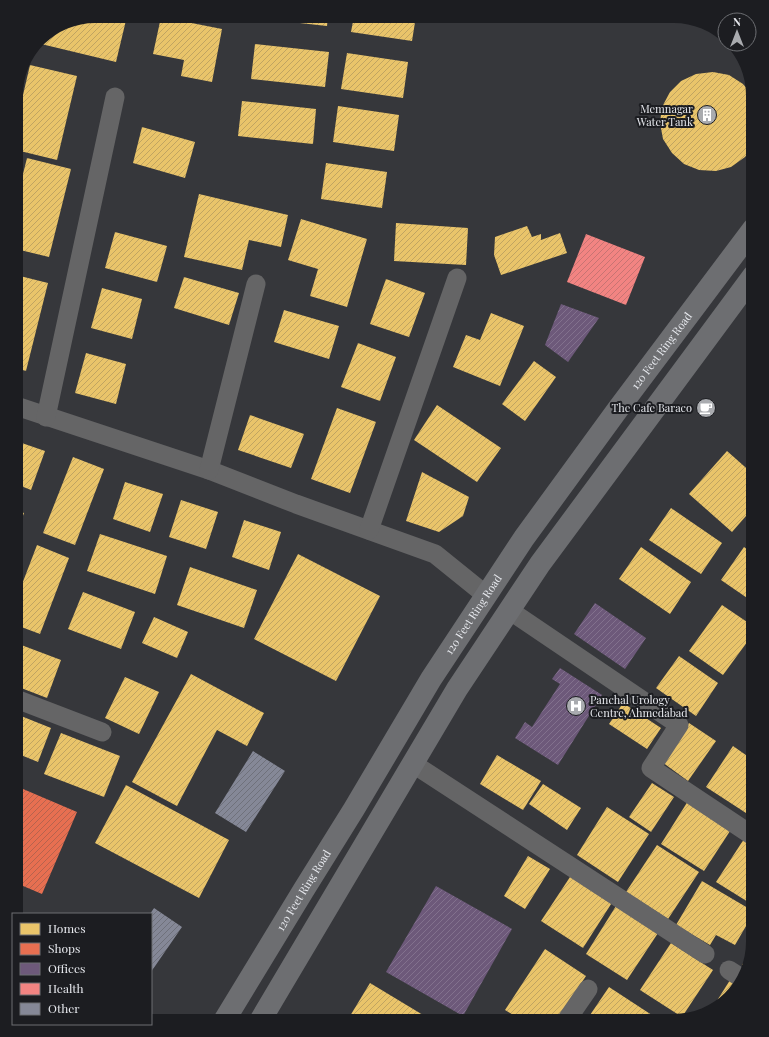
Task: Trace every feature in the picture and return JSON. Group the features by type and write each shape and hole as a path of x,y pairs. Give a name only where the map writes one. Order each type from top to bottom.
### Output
{"main road":[{"name":"120 Feet Ring Road","path":"228,1014 354,809 431,679 524,538 618,408 746,237"},
{"path":"264,1014 412,763 457,689 509,610 540,564 746,285"}],"street":[{"path":"46,417 114,97"},
{"path":"369,530 457,278"},
{"path":"209,470 256,284"},
{"path":"23,409 209,470 296,504 435,554 486,596"},
{"path":"509,610 679,725 651,768 746,831"},
{"path":"23,702 102,732"},
{"path":"412,763 705,954"},
{"path":"571,1014 588,990"}],"building: Homes":[{"path":"95,23 125,23 116,62 44,45 55,35 77,25"},
{"path":"160,23 192,23 222,29 212,82 181,76 184,60 153,54"},
{"path":"299,23 327,23 327,26"},
{"path":"353,23 415,23 412,41 351,32"},
{"path":"255,44 329,52 325,87 251,79"},
{"path":"347,53 408,62 403,98 341,89"},
{"path":"30,65 77,76 57,160 23,152 23,95"},
{"name":"Memnagar Water Tank","path":"713,72 729,75 745,86 746,156 731,167 716,171 699,170 684,164 672,153 663,139 660,123 662,107 670,92 681,81 696,74"},
{"path":"242,101 316,109 313,144 238,136"},
{"path":"338,106 399,115 394,151 333,142"},
{"path":"142,127 195,142 185,178 133,163"},
{"path":"27,158 71,169 49,257 23,251 23,174"},
{"path":"326,163 387,172 382,208 321,199"},
{"path":"199,194 288,215 281,247 249,240 242,270 184,257"},
{"path":"301,219 367,239 347,307 310,296 318,269 288,260"},
{"path":"396,223 468,228 466,265 394,261"},
{"path":"527,226 532,237 541,234 541,240 560,233 567,253 501,275 494,255 495,237"},
{"path":"115,232 167,246 157,282 105,268"},
{"path":"23,277 48,283 26,371 23,370"},
{"path":"184,277 239,293 229,325 174,308"},
{"path":"386,279 425,293 409,337 370,324"},
{"path":"102,288 142,299 132,339 91,328"},
{"path":"284,310 339,326 329,359 274,342"},
{"path":"491,313 524,326 500,386 453,367 466,335 480,340"},
{"path":"358,343 396,357 380,401 341,387"},
{"path":"86,353 126,364 116,404 75,393"},
{"path":"534,361 556,377 525,421 502,404"},
{"path":"437,405 501,448 477,482 414,440"},
{"path":"337,408 376,422 350,493 311,479"},
{"path":"250,415 304,434 291,468 238,450"},
{"path":"23,443 45,451 31,490 23,487"},
{"path":"727,451 746,468 746,516 732,532 689,494"},
{"path":"73,457 104,469 75,545 43,533"},
{"path":"422,472 469,497 463,516 439,532 406,521"},
{"path":"125,482 163,494 150,532 113,519"},
{"path":"181,500 218,512 206,549 169,537"},
{"path":"671,508 722,543 701,574 649,540"},
{"path":"244,520 281,532 269,570 232,557"},
{"path":"100,534 167,556 155,594 87,571"},
{"path":"37,545 69,558 40,634 23,628 23,582"},
{"path":"641,547 691,582 670,614 619,579"},
{"path":"744,547 746,549 746,597 721,580"},
{"path":"298,554 380,596 336,681 254,639"},
{"path":"190,567 257,590 244,628 177,605"},
{"path":"83,592 135,612 121,649 68,629"},
{"path":"722,605 746,621 746,644 723,675 689,651"},
{"path":"154,617 188,632 177,658 142,643"},
{"path":"23,646 61,660 47,698 23,689"},
{"path":"679,656 718,683 696,716 656,688"},
{"path":"191,674 264,713 247,746 217,730 177,806 132,782"},
{"path":"125,677 159,692 139,734 105,718"},
{"path":"623,703 661,728 647,749 609,724"},
{"path":"23,717 51,728 38,762 23,756"},
{"path":"689,723 716,741 688,781 662,762"},
{"path":"61,733 120,756 104,797 44,774"},
{"path":"733,746 746,755 746,813 706,787"},
{"path":"497,755 541,781 523,810 480,784"},
{"path":"652,783 674,797 651,832 629,817"},
{"path":"543,784 581,808 567,830 529,804"},
{"path":"126,785 229,840 199,898 95,843"},
{"path":"688,801 732,828 704,871 661,844"},
{"path":"607,807 649,834 618,882 577,855"},
{"path":"744,839 746,840 746,901 716,882"},
{"path":"657,845 699,872 668,919 626,892"},
{"path":"528,856 550,869 525,909 504,896"},
{"path":"572,874 613,901 583,948 541,921"},
{"path":"702,881 746,907 746,926 735,945 716,935 710,945 676,925"},
{"path":"616,906 658,933 627,980 586,954"},
{"path":"671,943 713,970 685,1013 677,1014 640,990"},
{"path":"545,949 586,976 561,1014 512,1014 505,1010"},
{"path":"732,977 735,979 725,993 718,999"},
{"path":"370,983 421,1014 351,1014"},
{"path":"609,987 650,1014 591,1014"}],"building: Shops":[{"path":"23,789 77,812 42,894 23,886"}],"building: Offices":[{"path":"561,304 599,318 568,362 545,345"},
{"path":"595,603 646,638 625,669 574,634"},
{"path":"560,668 602,695 558,765 515,738 525,722 532,727 560,684 552,679"},
{"path":"436,886 512,929 464,1014 460,1014 386,972"}],"building: Health":[{"path":"586,234 645,257 626,305 567,282"}],"building: Other":[{"path":"253,751 285,771 246,832 215,813"},
{"path":"154,908 182,927 152,971 152,913 151,913"}],"place":[{"name":"Memnagar Water Tank","path":"707,115"},
{"name":"The Cafe Baraco","path":"706,408"},
{"name":"Panchal Urology Centre, Ahmedabad","path":"576,706"}]}
